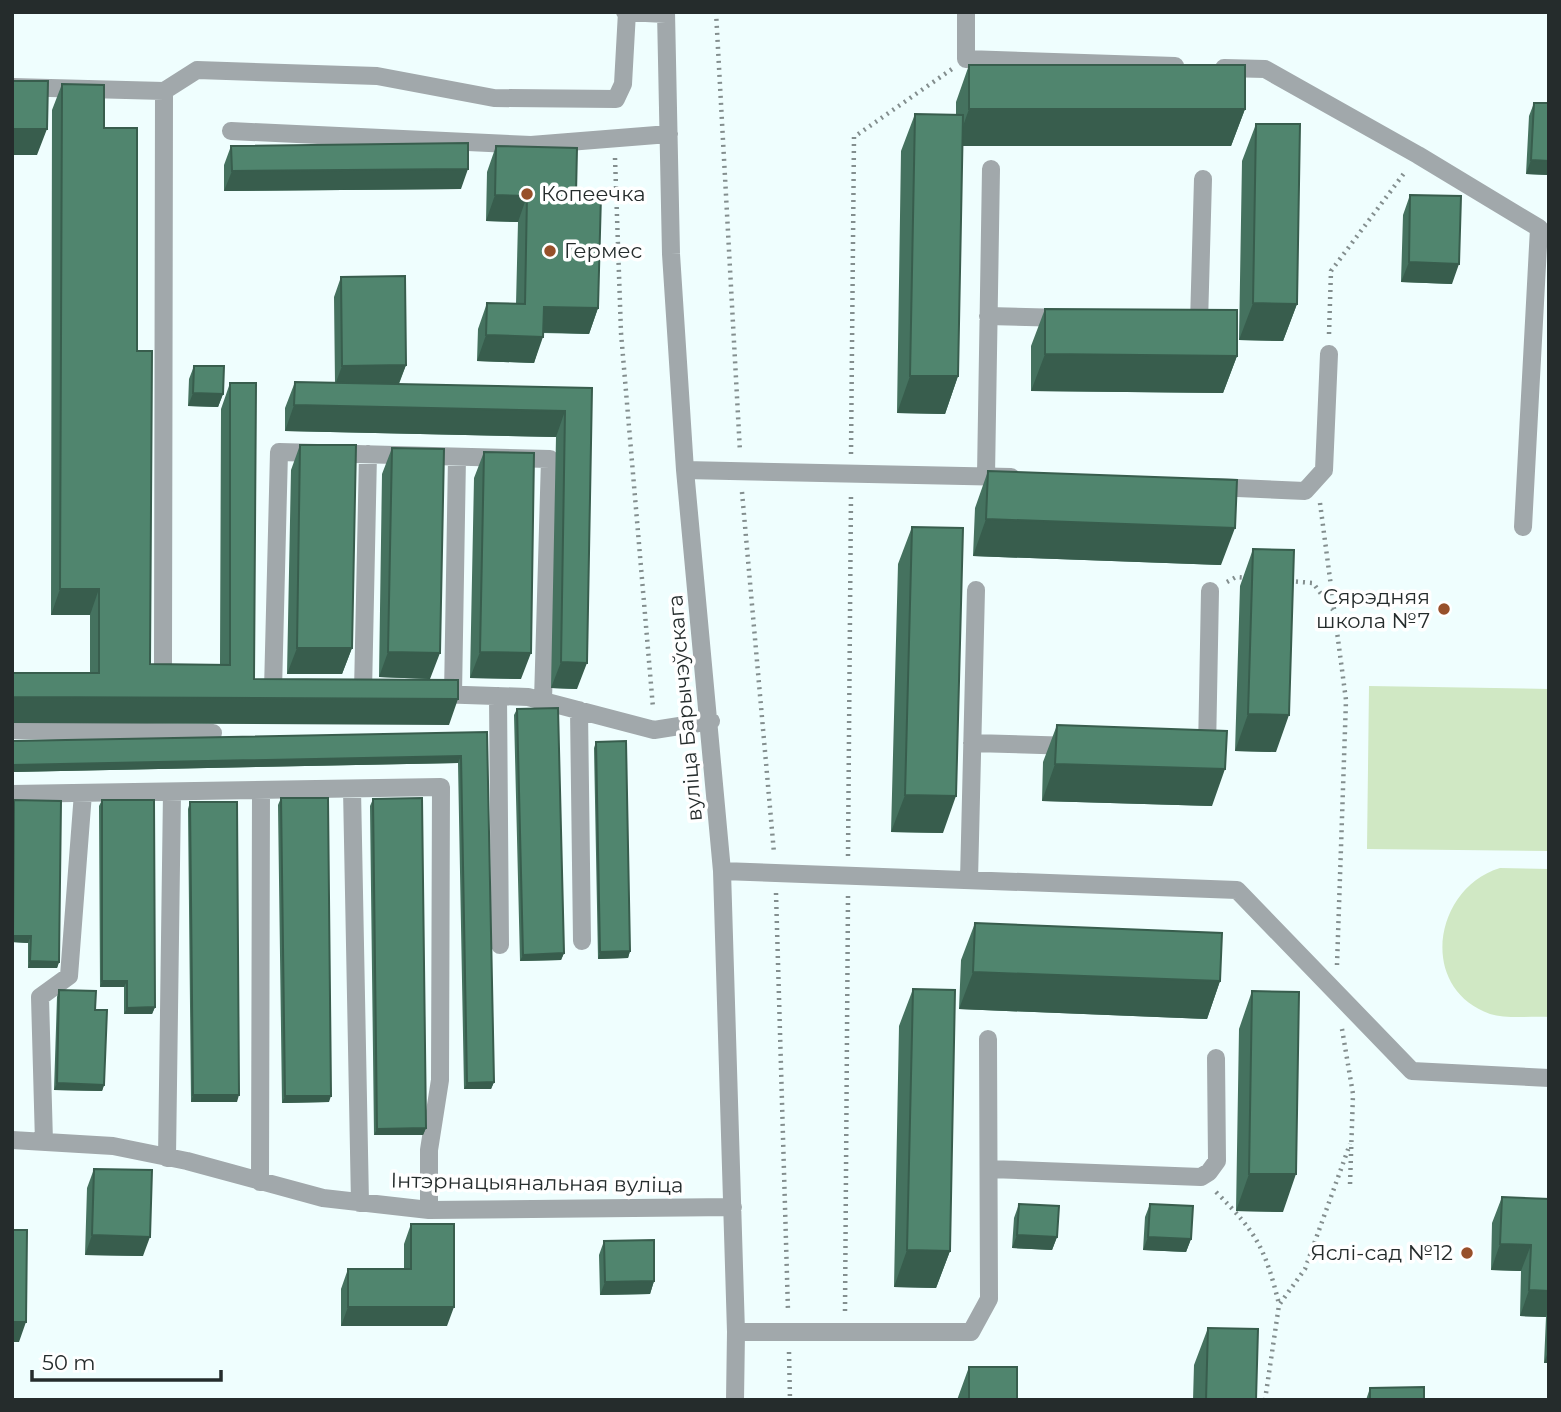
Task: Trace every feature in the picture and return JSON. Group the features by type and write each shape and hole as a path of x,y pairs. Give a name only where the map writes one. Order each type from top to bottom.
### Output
{"street":[{"path":"12,87 164,90 197,70 377,76 495,98 616,99 623,84 626,12 666,13"},
{"path":"966,12 966,59 1265,69 1418,155 1539,229 1522,527"},
{"name":"вуліца Барычэўскага","path":"666,13 671,254 685,470 711,721 722,871 733,1207 735,1400"},
{"path":"163,664 164,90"},
{"path":"231,131 531,145 669,134"},
{"path":"986,476 991,169"},
{"path":"1172,322 1199,323 1203,179"},
{"path":"988,316 1080,319"},
{"path":"1194,486 1305,491 1317,481 1324,470 1329,354"},
{"path":"299,691 273,690 279,452 550,459 543,700"},
{"path":"363,692 368,454"},
{"path":"453,695 457,457"},
{"path":"685,470 1028,478"},
{"path":"969,880 976,590"},
{"path":"1194,750 1208,750 1210,591"},
{"path":"414,694 543,700 654,730 711,721"},
{"path":"498,696 500,946"},
{"path":"579,710 582,941"},
{"path":"12,730 213,733"},
{"path":"972,743 1097,747"},
{"path":"12,794 441,788 440,1080 429,1150 429,1210"},
{"path":"352,789 360,1203"},
{"path":"260,1182 261,790"},
{"path":"167,1158 172,792"},
{"path":"44,1142 40,997 69,976 83,793"},
{"path":"722,871 1237,890 1412,1070 1549,1079"},
{"path":"736,1332 971,1332 989,1299 988,1039"},
{"path":"989,1169 1201,1177 1209,1172 1217,1161 1216,1058"},
{"name":"Інтэрнацыянальная вуліца","path":"12,1140 113,1146 323,1198 429,1210 733,1207"}],"path":[{"path":"716,12 741,472 775,873 790,1400"},
{"path":"844,1333 854,137 966,59"},
{"path":"616,138 621,333 654,730"},
{"path":"1329,354 1331,271 1418,155"},
{"path":"1317,481 1346,700 1336,992 1353,1094 1350,1185"},
{"path":"1210,591 1236,577 1261,579"},
{"path":"1287,581 1313,583 1334,611"},
{"path":"1279,1305 1305,1269 1351,1140"},
{"path":"1201,1177 1250,1226 1269,1265 1279,1305 1265,1400"}],"green space":[{"path":"1369,686 1549,689 1549,851 1367,849"},
{"path":"1500,868 1549,869 1549,1017 1490,1014 1467,1001 1451,983 1444,962 1443,939 1449,916 1460,896 1478,879"}],"building":[{"path":"969,65 1245,65 1245,109 969,109"},
{"path":"12,81 48,81 47,129 12,129"},
{"path":"62,84 104,85 104,128 137,128 137,351 152,351 150,664 230,665 230,383 256,383 254,679 458,680 458,699 12,697 12,673 99,673 99,589 60,589"},
{"path":"1534,103 1549,103 1549,161 1531,160"},
{"path":"915,114 963,115 958,376 910,376"},
{"path":"1256,124 1300,124 1297,304 1253,303"},
{"path":"468,143 468,169 232,171 231,146"},
{"path":"496,146 577,148 576,194 601,195 598,308 544,307 543,337 486,335 487,303 525,304 527,196 495,195"},
{"path":"1410,195 1461,196 1459,264 1409,262"},
{"path":"405,276 406,365 342,366 341,277"},
{"path":"1045,309 1237,310 1237,356 1045,354"},
{"path":"194,366 224,366 223,394 193,393"},
{"path":"295,382 592,388 587,663 561,662 565,411 294,405"},
{"path":"300,445 356,445 352,648 297,648"},
{"path":"392,448 444,449 440,653 388,652"},
{"path":"484,452 534,453 531,653 480,652"},
{"path":"988,471 1237,480 1235,528 986,519"},
{"path":"912,527 963,528 956,796 905,795"},
{"path":"1253,549 1294,550 1289,715 1248,714"},
{"path":"558,708 564,953 523,955 517,709"},
{"path":"1057,725 1227,731 1225,769 1055,764"},
{"path":"487,732 494,1082 467,1083 461,756 12,765 12,741"},
{"path":"626,741 630,951 600,952 596,742"},
{"path":"281,798 328,798 331,1096 285,1096"},
{"path":"422,798 426,1128 377,1129 373,799"},
{"path":"14,800 61,801 59,962 30,961 31,936 13,936"},
{"path":"102,800 154,800 155,1007 127,1008 127,981 102,981"},
{"path":"190,802 237,802 239,1095 193,1095"},
{"path":"975,923 1222,933 1220,981 973,972"},
{"path":"913,989 955,990 950,1251 907,1250"},
{"path":"59,990 96,991 95,1010 107,1010 104,1085 57,1083"},
{"path":"1252,991 1299,992 1296,1174 1249,1174"},
{"path":"94,1169 152,1170 150,1237 92,1235"},
{"path":"1502,1197 1549,1199 1549,1291 1529,1290 1531,1245 1500,1244"},
{"path":"1019,1204 1059,1206 1057,1237 1017,1235"},
{"path":"1150,1204 1193,1206 1191,1239 1148,1237"},
{"path":"411,1224 454,1224 454,1307 348,1307 348,1269 411,1269"},
{"path":"12,1230 27,1230 26,1322 12,1322"},
{"path":"654,1240 654,1281 605,1282 604,1241"},
{"path":"1208,1328 1258,1329 1256,1400 1206,1400"},
{"path":"969,1367 1017,1367 1017,1400 969,1400"},
{"path":"1424,1387 1424,1400 1370,1400 1370,1388"}],"place":[{"name":"Копеечка","path":"527,194"},
{"name":"Гермес","path":"550,251"},
{"name":"Сярэдняя школа №7","path":"1444,609"},
{"name":"Яслі-сад №12","path":"1467,1253"}]}
